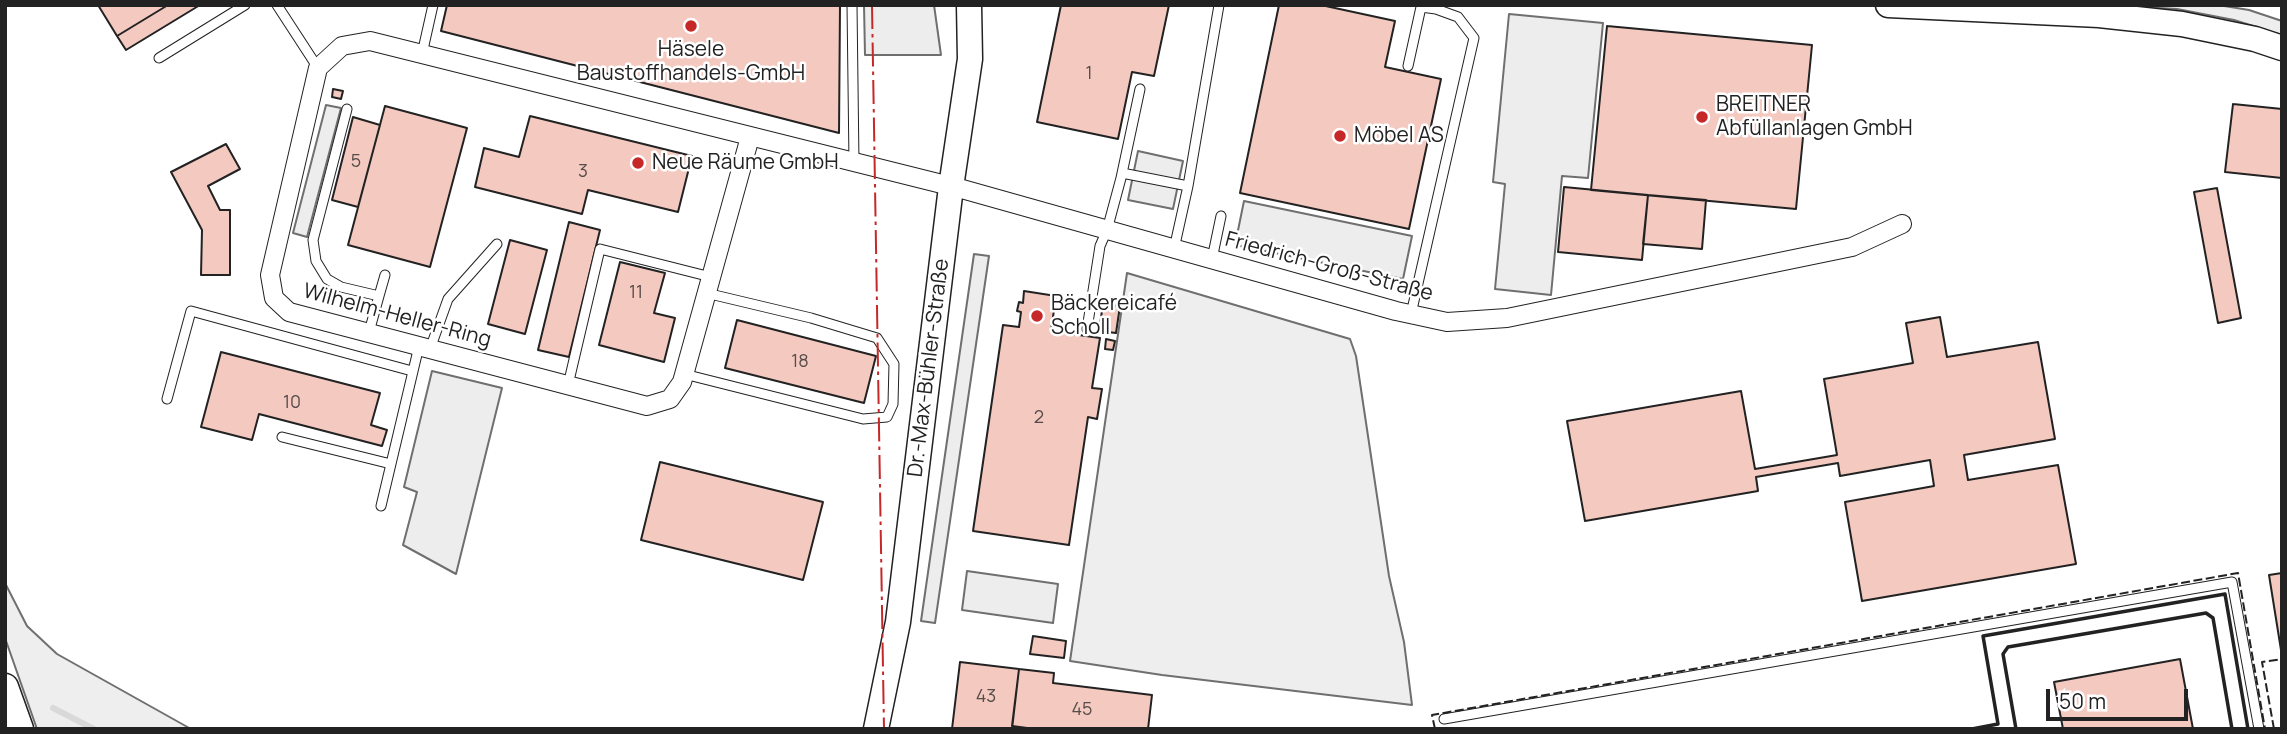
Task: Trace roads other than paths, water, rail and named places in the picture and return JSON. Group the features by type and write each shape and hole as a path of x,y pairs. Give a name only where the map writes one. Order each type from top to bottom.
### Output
{"main road":[{"path":"5,687 20,729"}],"street":[{"name":"Dr.-Max-Bühler-Straße","path":"876,729 898,622 951,187 970,59 969,5"},
{"path":"1888,5 2099,15 2182,24 2255,39 2282,48"},
{"path":"318,68 342,46 370,41 951,187"},
{"name":"Wilhelm-Heller-Ring","path":"318,68 270,275 275,298 289,312 647,405 670,399 682,382 750,138"},
{"name":"Friedrich-Groß-Straße","path":"951,187 1447,322 1507,318 1852,247 1902,224"}],"lane":[{"path":"159,58 245,5"},
{"path":"277,5 318,68"},
{"path":"422,54 433,5"},
{"path":"852,5 854,163"},
{"path":"1174,249 1188,186 1219,5"},
{"path":"1409,66 1420,7 1436,9 1458,17 1474,38 1411,314"},
{"path":"1087,329 1100,246 1122,173 1140,89"},
{"path":"348,109 313,240 316,261 327,279 336,285 379,296"},
{"path":"1122,173 1188,186"},
{"path":"1212,259 1221,216"},
{"path":"381,506 412,371 448,299 497,244"},
{"path":"568,385 600,248 877,338 894,364 893,404 887,417 863,419 684,374"},
{"path":"369,332 385,275"},
{"path":"167,399 191,310 412,371"},
{"path":"282,437 391,464"},
{"path":"1444,719 2232,582 2259,729"}],"waterway":[{"path":"53,708 94,729"}],"place":[{"name":"Häsele Baustoffhandels-GmbH","path":"691,26"},
{"name":"BREITNER Abfüllanlagen GmbH","path":"1702,117"},
{"name":"Möbel AS","path":"1340,136"},
{"name":"Neue Räume GmbH","path":"638,163"},
{"name":"Bäckereicafé Scholl","path":"1037,316"}]}
